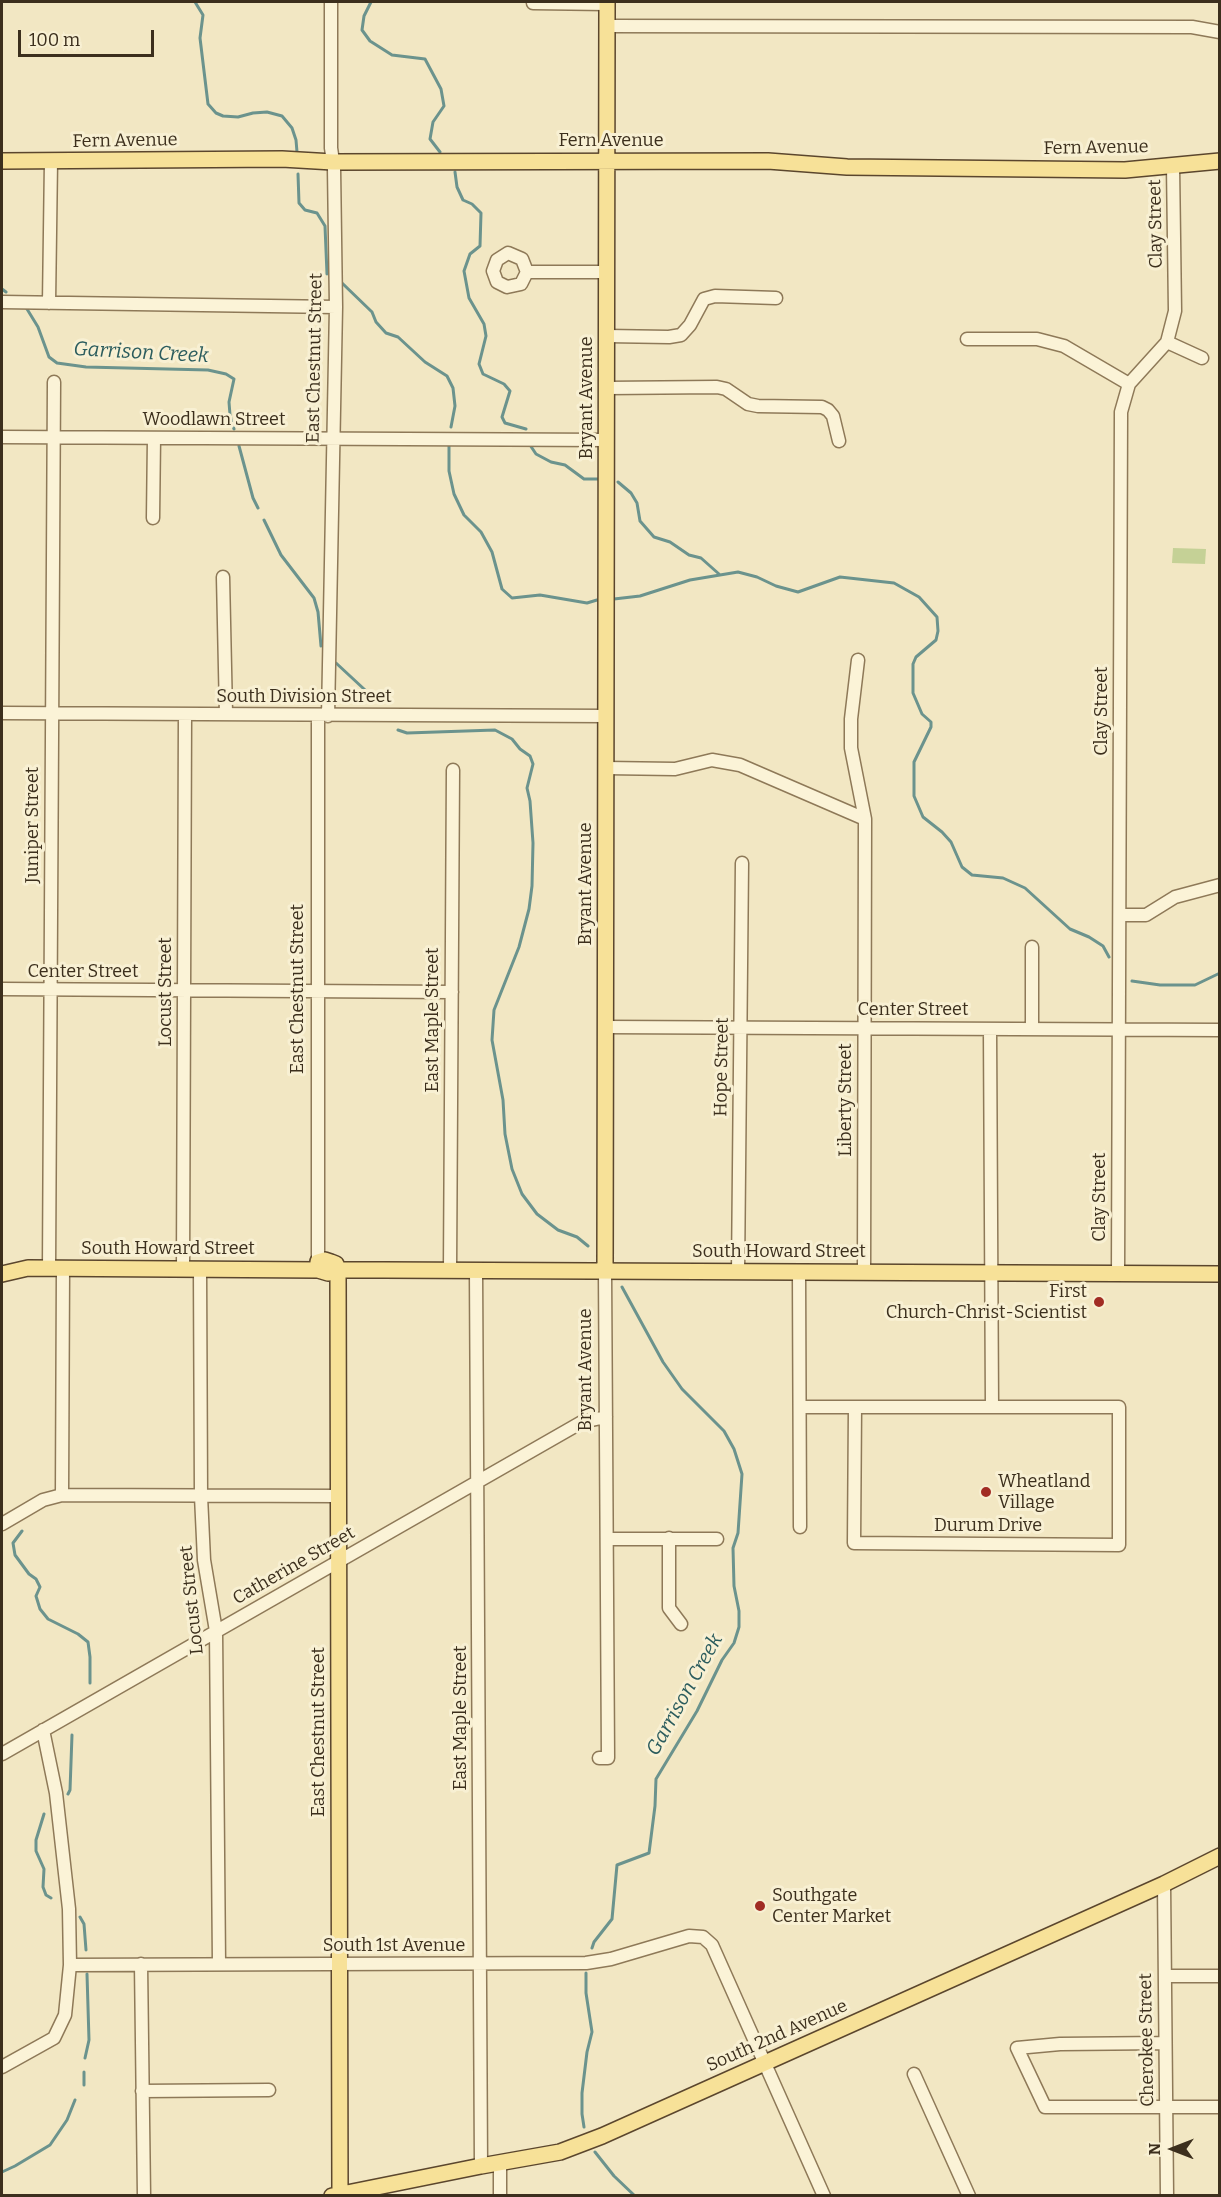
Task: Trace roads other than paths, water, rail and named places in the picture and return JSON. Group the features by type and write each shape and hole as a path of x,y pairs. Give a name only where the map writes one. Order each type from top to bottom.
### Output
{"main road":[{"name":"Bryant Avenue","path":"605,1271 607,3"},
{"name":"Fern Avenue","path":"2,161 282,159 333,162 768,161 847,166 1125,170 1220,161"},
{"path":"318,1266 325,1260 336,1264 338,1270"},
{"name":"South Howard Street","path":"2,1274 18,1269 56,1268 300,1270 318,1266"},
{"name":"South Howard Street","path":"338,1270 1220,1274"},
{"name":"East Chestnut Street","path":"337,2195 338,1270"},
{"name":"South 2nd Avenue","path":"337,2195 560,2152 602,2136 1164,1884 1220,1856"}],"street":[{"name":"East Chestnut Street","path":"318,1266 318,991 323,716 336,307 331,148 331,2"},
{"path":"533,3 607,3"},
{"path":"607,26 1192,27 1220,32"},
{"path":"50,303 51,161"},
{"name":"Clay Street","path":"1118,1274 1121,412 1129,384 1167,342 1175,311 1173,166"},
{"path":"527,272 607,272"},
{"path":"607,336 669,337 681,334 690,325 704,299 715,296 776,298"},
{"path":"2,302 336,307"},
{"path":"967,339 1037,339 1064,346 1129,384"},
{"path":"1167,342 1202,358"},
{"name":"Juniper Street","path":"54,382 50,989 62,1495"},
{"path":"607,388 717,387 726,389 748,404 758,406 822,407 833,416 839,441"},
{"name":"Woodlawn Street","path":"2,437 607,440"},
{"path":"153,518 154,438"},
{"path":"223,577 225,714"},
{"name":"Liberty Street","path":"858,660 851,719 851,748 865,819 864,1272"},
{"name":"South Division Street","path":"2,713 606,716"},
{"name":"Locust Street","path":"183,1269 185,715"},
{"path":"606,768 675,769 711,760 741,765 865,819"},
{"name":"East Maple Street","path":"450,1270 453,770"},
{"name":"Hope Street","path":"738,1272 742,863"},
{"path":"1120,915 1146,915 1175,897 1220,885"},
{"path":"1032,947 1032,1029"},
{"name":"Center Street","path":"2,989 452,992"},
{"name":"Center Street","path":"606,1027 1220,1030"},
{"path":"801,1407 992,1407 990,1029"},
{"name":"Locust Street","path":"200,1269 201,1496 204,1560 216,1631 219,1964"},
{"name":"East Maple Street","path":"476,1270 482,2166"},
{"name":"Bryant Avenue","path":"598,1758 608,1758 605,1271"},
{"path":"800,1272 800,1527"},
{"name":"Durum Drive","path":"855,1407 854,1543 1119,1545 1119,1407 992,1407"},
{"name":"Catherine Street","path":"2,1754 582,1422 606,1417"},
{"path":"2,1524 43,1500 62,1495 338,1496"},
{"path":"607,1539 717,1539"},
{"path":"669,1539 669,1608 681,1624"},
{"path":"2,2067 54,2038 65,2015 70,1965 69,1910 56,1793 43,1730"},
{"name":"Cherokee Street","path":"1164,1884 1167,2196"},
{"name":"South 1st Avenue","path":"70,1965 586,1963 611,1959 689,1936 703,1937 712,1945 763,2063"},
{"path":"141,1964 144,2196"},
{"path":"1165,1976 1220,1976"},
{"path":"1165,2043 1060,2044 1017,2048 1045,2107 1220,2107"},
{"path":"763,2063 824,2196"},
{"path":"914,2074 969,2196"},
{"path":"142,2091 269,2090"},
{"path":"500,2163 500,2196"}],"waterway":[{"path":"195,2 203,15 200,38 208,104 216,113 223,116 238,117 267,112 282,116 292,128 297,152"},
{"path":"371,2 364,16 362,30 370,41 392,55 425,59 441,89 444,106 433,122 430,139 440,152"},
{"path":"455,172 457,187 463,200 472,204 481,213 480,246 470,254 464,271 469,298 484,324 486,336 479,364 483,374 504,384 510,391 502,417 505,423 526,429"},
{"path":"298,174 299,203 305,210 317,213 325,226 327,274"},
{"path":"342,283 372,312 376,322 386,333 398,337 425,362 447,376 453,388 455,406 451,427"},
{"name":"Garrison Creek","path":"2,289 6,292"},
{"name":"Garrison Creek","path":"27,309 38,327 49,357 57,363 86,367 208,370 226,374 234,379 229,402 234,429"},
{"path":"530,445 536,454 551,462 565,465 584,479 599,479"},
{"name":"Garrison Creek","path":"239,446 253,498 258,508"},
{"path":"449,446 449,471 454,494 464,515 481,532 492,552 502,589 512,598 540,595 587,603 597,600"},
{"path":"618,482 631,493 637,503 640,521 654,537 670,542 689,555 701,558 719,574"},
{"name":"Garrison Creek","path":"264,520 281,555 314,598 318,612 321,646"},
{"path":"614,599 640,596 690,580 738,572 798,592 840,577 894,583 919,597 937,617 938,631 936,640 916,657 913,664 913,693 922,714 931,722 931,727 914,762 914,796 923,817 951,842 962,867 972,875 1003,878 1025,888 1070,929 1103,946 1109,957"},
{"name":"Garrison Creek","path":"336,663 378,702"},
{"name":"Garrison Creek","path":"398,730 407,733 495,730 512,739 530,756 533,764 527,788 533,843 529,909 519,947 494,1010 492,1040 503,1100 505,1134 512,1169 522,1194 537,1214 558,1230 577,1237 588,1246"},
{"path":"1132,981 1160,985 1195,985 1220,973"},
{"name":"Garrison Creek","path":"592,1948 612,1919 617,1865 649,1853 656,1779 697,1711 722,1660 734,1643 739,1627 739,1611 734,1586 733,1548 738,1533 742,1474 734,1449 724,1431 682,1389 663,1362 622,1287"},
{"path":"22,1531 13,1543 15,1555 29,1574 36,1579 40,1587 36,1596 40,1609 48,1619 78,1634 88,1642 90,1683"},
{"path":"68,1794 72,1735"},
{"path":"44,1814 36,1840 36,1851 44,1869 43,1887 46,1895 51,1898"},
{"path":"80,1917 84,1924 86,1950"},
{"name":"Garrison Creek","path":"584,2127 582,2093 592,2032 586,1993 586,1973"},
{"path":"85,2058 89,2040 87,1974"},
{"path":"84,2072 84,2085"},
{"path":"2,2172 50,2145 67,2120 75,2100"},
{"name":"Garrison Creek","path":"595,2152 614,2176 635,2196"}],"place":[{"name":"First Church-Christ-Scientist","path":"1099,1302"},
{"name":"Wheatland Village","path":"986,1492"},
{"name":"Southgate Center Market","path":"760,1906"}]}
